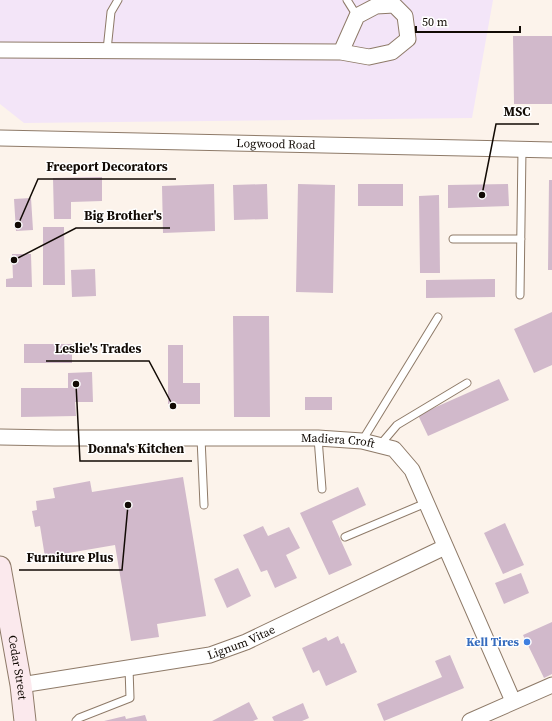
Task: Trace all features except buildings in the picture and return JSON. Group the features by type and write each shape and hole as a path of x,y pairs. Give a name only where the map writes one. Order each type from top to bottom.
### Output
{"main road":[{"name":"Cedar Street","path":"0,567 4,608 21,685 25,721"}],"street":[{"path":"0,50 342,52 369,57 392,52 408,39 405,16 394,2 376,6 357,16 342,52"},
{"name":"Logwood Road","path":"0,138 552,150"},
{"name":"Madiera Croft","path":"0,437 318,438 362,441 394,449 412,470 513,701"},
{"name":"Lignum Vitae","path":"21,685 210,655 246,642 445,547"},
{"path":"470,721 552,685"}],"lane":[{"path":"107,50 111,12 118,0"},
{"path":"347,0 357,16"},
{"path":"520,295 522,149"},
{"path":"453,239 521,239"},
{"path":"362,441 438,317"},
{"path":"380,445 397,425 467,383"},
{"path":"201,438 204,505"},
{"path":"318,438 322,489"},
{"path":"345,537 426,503"},
{"path":"76,721 79,718 130,698 129,668"}],"shaded area":[{"path":"0,0 493,0 472,118 24,123 0,104"}],"place":[{"name":"MSC","path":"482,195"},
{"name":"Freeport Decorators","path":"18,225"},
{"name":"Big Brother's","path":"14,260"},
{"name":"Donna's Kitchen","path":"76,384"},
{"name":"Leslie's Trades","path":"173,406"},
{"name":"Furniture Plus","path":"128,505"},
{"name":"Kell Tires","path":"527,642"}]}
